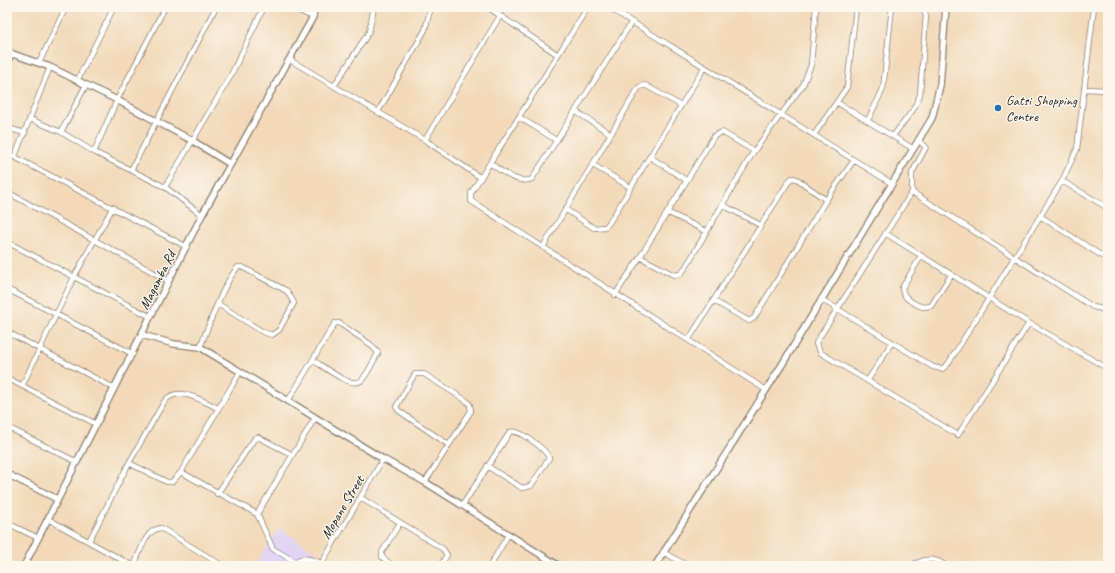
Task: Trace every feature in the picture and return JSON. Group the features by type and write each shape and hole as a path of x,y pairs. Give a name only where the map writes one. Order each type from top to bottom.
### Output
{"street":[{"path":"39,63 66,7"},
{"path":"77,81 114,7"},
{"path":"94,152 118,100 165,7"},
{"path":"131,170 216,7"},
{"path":"165,188 230,77 264,7"},
{"path":"291,7 313,17"},
{"name":"Magamba Rd","path":"24,566 57,499 78,462 114,388 133,354 202,215 313,17 314,7"},
{"path":"334,86 369,32 374,7"},
{"path":"378,112 424,30 431,7"},
{"path":"483,7 489,8 558,55"},
{"path":"588,7 491,164 471,193 471,201 615,294 689,339 766,390"},
{"path":"608,7 631,23 891,183"},
{"path":"640,257 674,275 680,274 723,205 754,151 803,85 811,65 816,7"},
{"path":"814,135 838,103 847,87 856,7"},
{"path":"868,120 883,89 892,7"},
{"path":"893,136 913,110 920,95 926,15 921,7"},
{"path":"655,566 766,390 912,148 932,118 936,107 940,85 946,7"},
{"path":"821,299 933,367 942,369 948,364 1062,181 1077,149 1094,7"},
{"path":"425,140 500,16"},
{"path":"491,164 518,180 527,181 532,179 631,23"},
{"path":"7,64 9,53 50,67 118,100 230,164"},
{"path":"290,60 425,140 481,178"},
{"path":"15,156 50,67"},
{"path":"565,209 594,228 605,227 650,157 680,105 704,68"},
{"path":"543,247 639,87 645,84 680,105"},
{"path":"61,132 86,85"},
{"path":"1084,89 1108,90"},
{"path":"838,103 912,148"},
{"path":"575,111 611,134"},
{"path":"519,117 556,140"},
{"path":"30,119 61,132 94,152 165,188 202,215"},
{"path":"7,128 25,132"},
{"path":"615,294 640,257 714,136 718,132 722,132 754,151"},
{"path":"918,140 926,147 912,173 912,192 817,340 817,347 821,353 958,435 1029,323"},
{"path":"7,153 187,246"},
{"path":"650,157 686,180"},
{"path":"714,301 749,321 754,318 826,200 854,160"},
{"path":"593,165 630,187"},
{"path":"689,339 760,225 792,178 796,179 826,200"},
{"path":"1062,181 1108,208"},
{"path":"7,192 169,281"},
{"path":"912,192 1093,306 1108,310"},
{"path":"723,205 760,225"},
{"path":"22,386 74,277 96,241 113,207"},
{"path":"667,212 706,231"},
{"path":"1040,216 1102,256 1108,258"},
{"path":"885,234 1029,323 1105,367 1108,365"},
{"path":"7,242 151,317"},
{"path":"921,256 902,288 902,292 907,299 923,308 931,306 950,275"},
{"path":"200,347 218,304 233,273 238,267 242,267 287,291 294,303 279,330 272,335 263,332 218,304"},
{"path":"7,288 133,354"},
{"path":"288,400 335,323 339,323 370,344 378,353 361,381 355,383 348,382 313,360"},
{"path":"7,332 114,388"},
{"path":"142,336 174,344 200,347 383,459 425,482 559,566"},
{"path":"868,380 892,342"},
{"path":"129,463 167,482 172,482 181,472 240,372"},
{"path":"425,482 449,445 471,411 468,401 424,374 415,374 396,407 399,411 449,445"},
{"path":"7,378 96,424"},
{"path":"89,541 129,463 164,402 172,394 179,393 188,395 218,408"},
{"path":"257,514 315,418"},
{"path":"7,427 78,462"},
{"path":"462,506 487,466 510,432 513,430 546,451 549,458 531,486 527,488 522,488 487,466"},
{"path":"217,494 255,438 258,437 293,455"},
{"name":"Mopane Street","path":"321,564 383,459"},
{"path":"181,472 217,494 257,514 273,549 294,561"},
{"path":"7,474 57,499"},
{"path":"361,498 443,549 447,555 440,566"},
{"path":"48,519 134,566 150,532 156,528 161,528 223,566"},
{"path":"7,523 38,538"},
{"path":"393,566 382,557 382,552 400,523"},
{"path":"490,566 508,535"},
{"path":"663,552 688,566"},
{"path":"291,566 298,558 305,557 321,564"},
{"path":"910,566 921,560 932,558 946,566"}],"shaded area":[{"path":"279,528 321,556 315,566 255,566"}],"place":[{"name":"Gatsi Shopping Centre","path":"998,108"}]}
